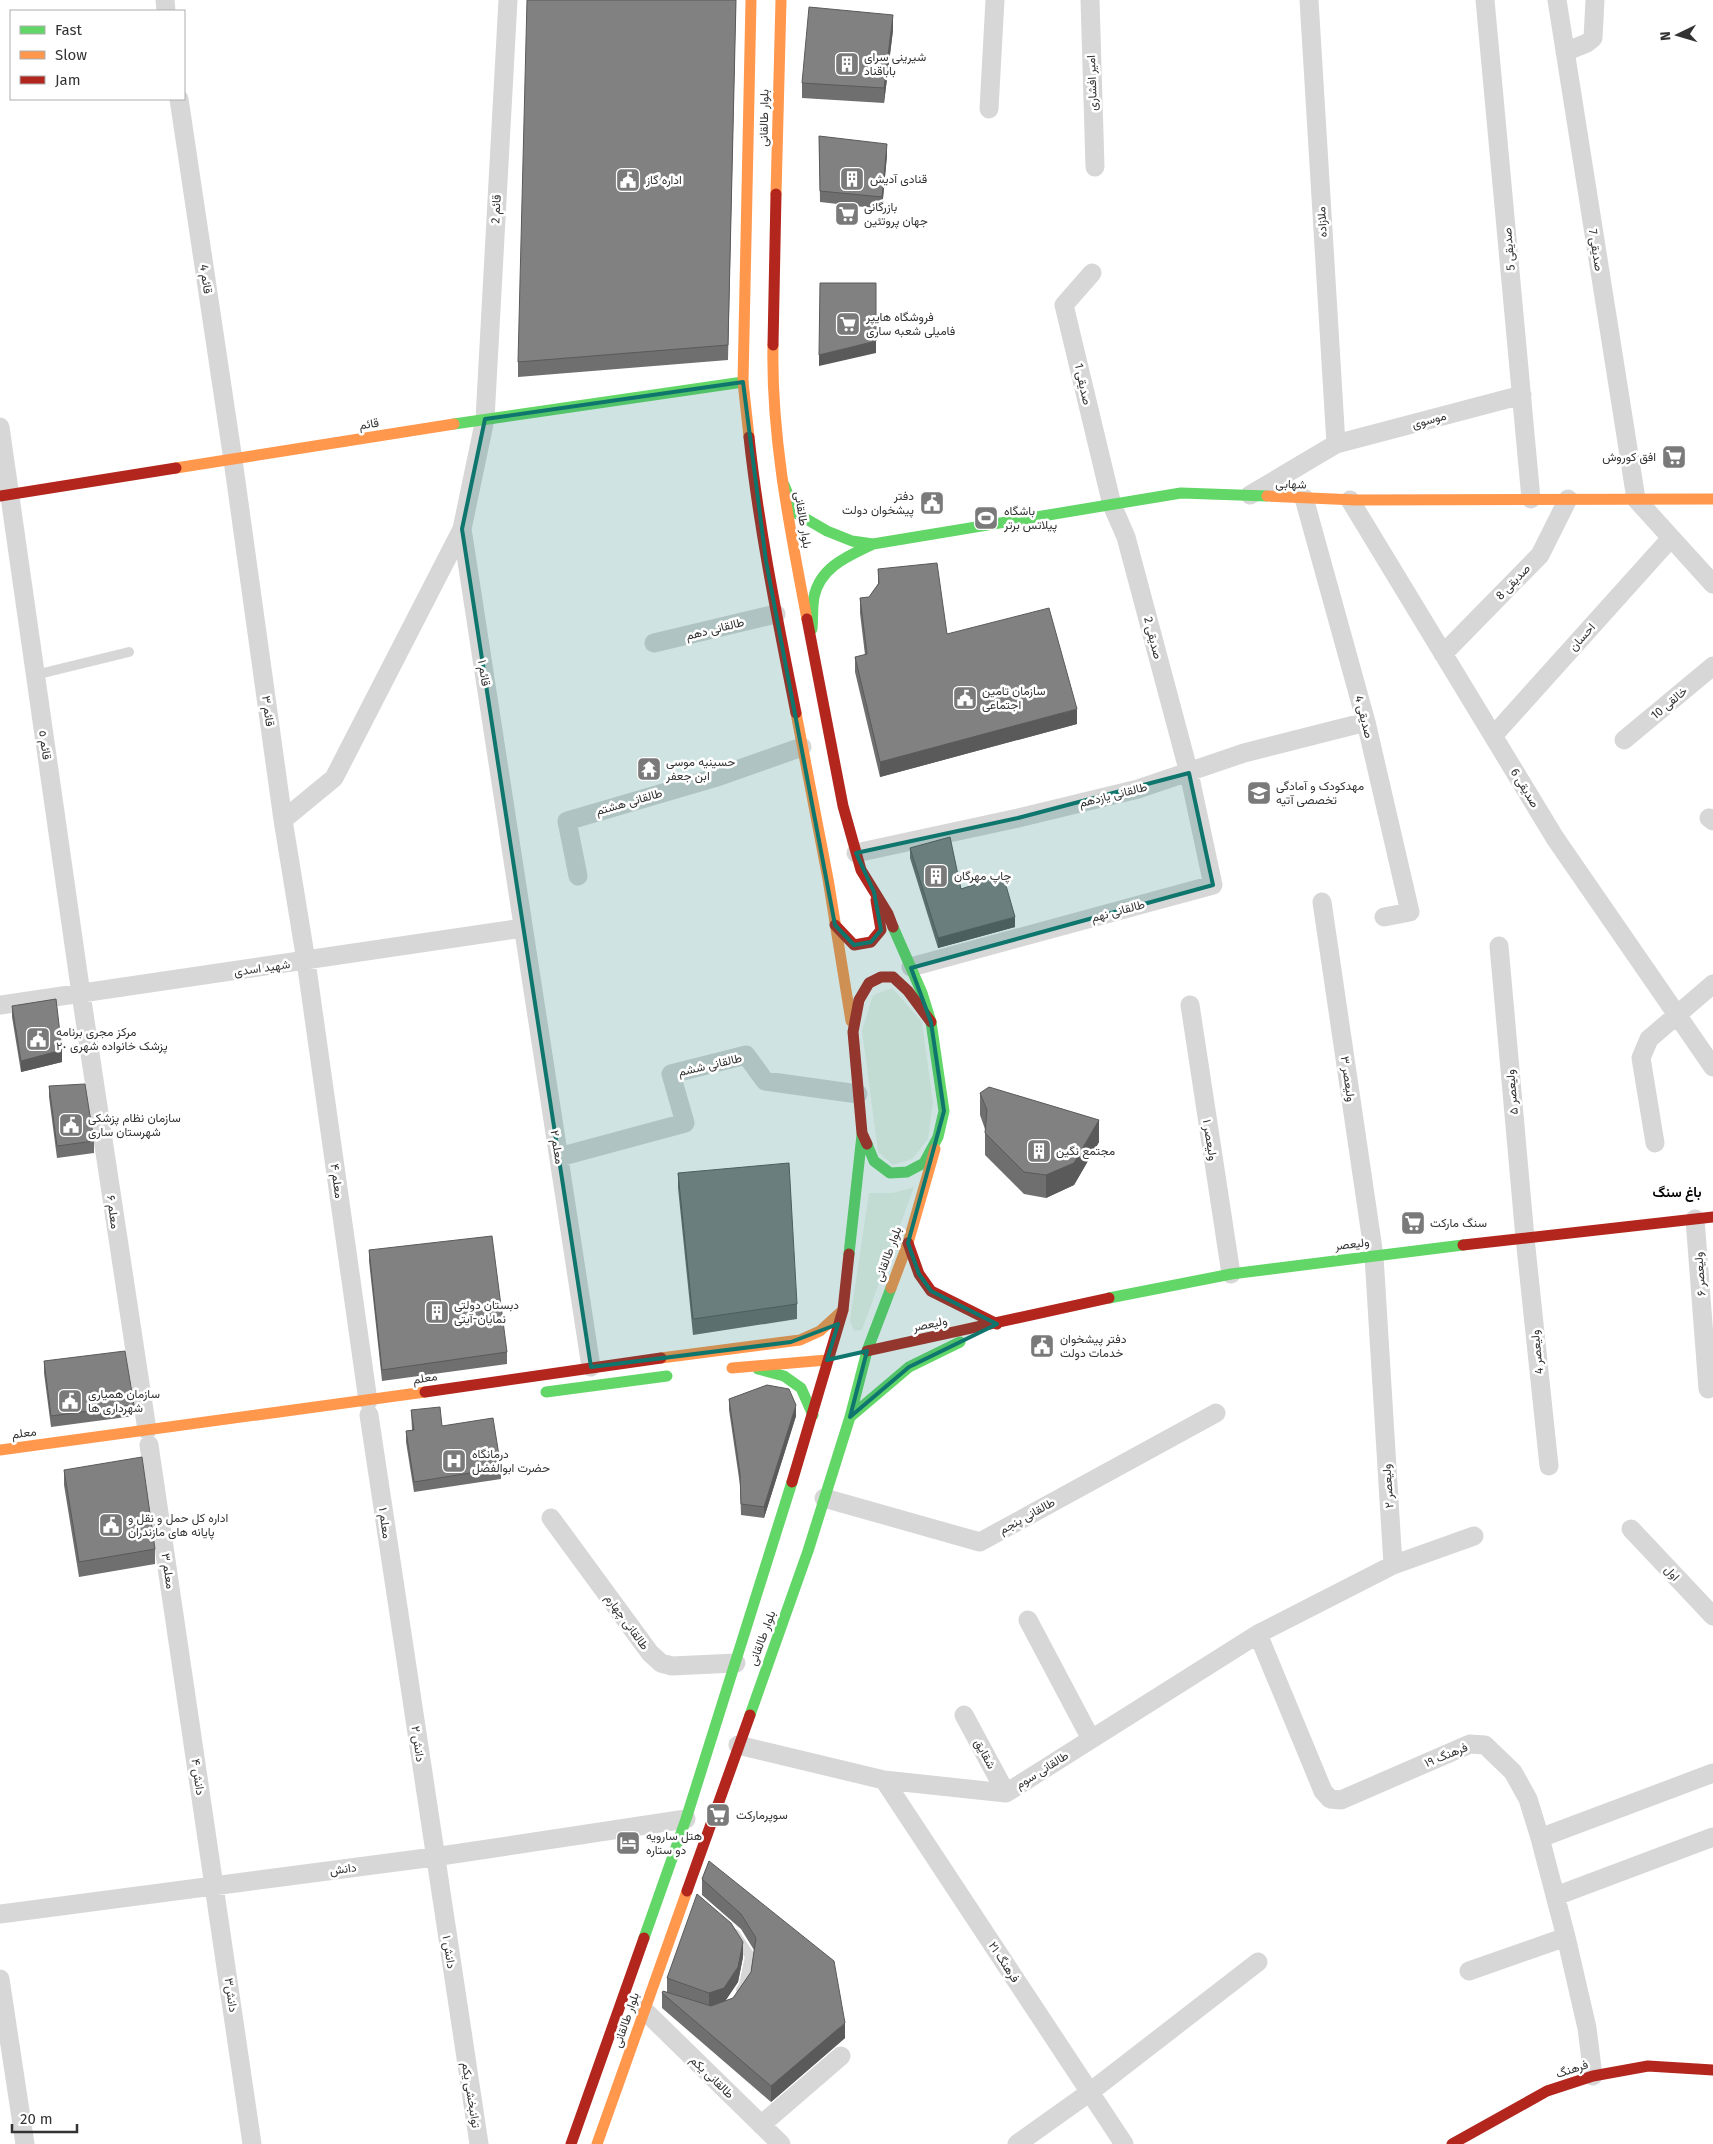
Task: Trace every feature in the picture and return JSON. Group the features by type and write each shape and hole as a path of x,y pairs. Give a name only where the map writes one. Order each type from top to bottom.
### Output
{"main road":[{"name":"بلوار طالقانی","path":"751,0 743,382 754,487 776,614 828,879 853,1032"},
{"name":"بلوار طالقانی","path":"597,2144 690,1891 738,1745 808,1551 850,1417 867,1351 908,1243 944,1111 930,1022 922,993 888,914 861,870 843,806 783,483 772,381 781,0"},
{"name":"قائم","path":"5,496 485,419 743,382"},
{"path":"783,483 796,513 827,531 852,541 873,544"},
{"name":"شهابی","path":"873,544 1181,493 1350,500 1713,499"},
{"path":"812,640 814,596 824,572 841,559 873,544"},
{"path":"835,925 854,945 871,942 881,930 874,892"},
{"path":"930,1022 908,991 893,977 881,977 869,983 859,1000 853,1032 862,1133 874,1161 890,1174 907,1172 924,1163 938,1138"},
{"name":"بلوار طالقانی","path":"571,2144 686,1819 813,1416 827,1360 843,1310 862,1133"},
{"name":"ولیعصر","path":"827,1360 998,1324 1088,1302 1231,1274 1704,1218"},
{"name":"ولیعصر","path":"908,1243 919,1274 932,1290 998,1324"},
{"name":"معلم","path":"0,1450 148,1441 369,1411 591,1367 808,1339 821,1332 843,1310"},
{"path":"850,1417 910,1367 998,1324"},
{"path":"724,1369 827,1360"},
{"path":"744,1366 779,1374 801,1388 813,1416"},
{"path":"537,1393 675,1376"},
{"name":"فرهنگ","path":"1452,2144 1547,2091 1594,2076 1648,2066 1713,2070"}],"street":[{"path":"989,109 995,0"},
{"name":"امیر افشاری","path":"1090,0 1095,167"},
{"name":"ملازاده","path":"1309,0 1336,444"},
{"name":"صدیقی 5","path":"1485,0 1531,499"},
{"name":"صدیقی 7","path":"1557,0 1636,499"},
{"path":"1564,52 1587,43 1593,38 1596,0"},
{"name":"قائم 2","path":"485,419 505,2"},
{"name":"قائم 4","path":"179,100 233,460"},
{"name":"صدیقی 1","path":"1092,273 1064,305 1112,505"},
{"name":"موسوی","path":"1249,496 1336,444 1522,395"},
{"name":"قائم ١","path":"485,419 462,529 524,928"},
{"name":"قائم ٥","path":"0,427 5,496 36,675 81,994"},
{"name":"قائم ٣","path":"233,460 283,820 306,961"},
{"name":"صدیقی 4","path":"1304,498 1366,722 1410,912 1384,917"},
{"name":"صدیقی 8","path":"1443,654 1540,555 1568,499"},
{"path":"1636,499 1713,584"},
{"name":"صدیقی 6","path":"1350,500 1555,838 1713,1067"},
{"name":"صدیقی 2","path":"1112,505 1126,537 1189,773"},
{"path":"283,820 334,778 462,529"},
{"name":"احسان","path":"1494,736 1671,538"},
{"name":"طالقانی دهم","path":"654,644 776,614"},
{"name":"خالقی 10","path":"1624,740 1713,666"},
{"name":"طالقانی یازدهم","path":"856,853 1036,814 1138,789 1244,753 1366,722"},
{"name":"طالقانی هشتم","path":"578,876 567,821 714,778 802,747"},
{"name":"طالقانی نهم","path":"911,967 1213,885 1189,773"},
{"name":"ولیعصر ٣","path":"1322,902 1374,1256"},
{"name":"شهید اسدی","path":"0,1005 524,928"},
{"name":"معلم ٢","path":"524,928 591,1367"},
{"name":"ولیعصر ۵","path":"1499,946 1525,1238"},
{"name":"معلم ۴","path":"306,961 369,1411"},
{"path":"1655,1143 1641,1058 1649,1038 1713,984"},
{"name":"معلم ۶","path":"81,994 148,1441"},
{"name":"ولیعصر ١","path":"1190,1005 1231,1274"},
{"name":"طالقانی ششم","path":"559,1157 686,1123 672,1074 746,1055 765,1080 858,1094"},
{"name":"ولیعصر ۶","path":"1704,1218 1708,1389"},
{"name":"ولیعصر 4","path":"1525,1238 1549,1466"},
{"name":"ولیعصر ٢","path":"1374,1256 1394,1565"},
{"name":"معلم ١","path":"369,1411 401,1631"},
{"name":"طالقانی پنجم","path":"824,1498 980,1542 1216,1413"},
{"name":"معلم ۳","path":"148,1441 182,1668"},
{"name":"طالقانی چهارم","path":"551,1518 650,1653 661,1663 672,1666 736,1663"},
{"name":"اول","path":"1631,1529 1713,1616"},
{"path":"1258,1634 1394,1565 1474,1536"},
{"path":"1028,1620 1091,1739"},
{"name":"دانش ٢","path":"401,1631 434,1857"},
{"name":"طالقانی سوم","path":"738,1745 884,1780 1006,1793 1258,1634"},
{"name":"فرهنگ ۱۹","path":"1258,1634 1323,1791 1330,1799 1341,1800 1470,1744 1485,1745 1513,1772 1528,1799 1556,1896 1587,2028 1594,2076"},
{"name":"دانش ۴","path":"182,1668 215,1887"},
{"name":"شقایق","path":"964,1715 1006,1793"},
{"path":"1540,1838 1713,1773"},
{"name":"فرهنگ ۲۱","path":"884,1780 1124,2144"},
{"name":"دانش","path":"0,1914 434,1857 686,1819"},
{"path":"1556,1896 1713,1837"},
{"name":"دانش ١","path":"434,1857 464,2046"},
{"name":"دانش٣","path":"215,1887 252,2144"},
{"path":"1469,1971 1566,1937"},
{"path":"1018,2144 1090,2092 1258,1962"},
{"path":"0,1979 24,2136"},
{"name":"طالقانی یکم","path":"650,2000 760,2125 780,2144"},
{"name":"توانبخشی یکم","path":"464,2046 478,2144"},
{"path":"760,2125 841,2056"}],"lane":[{"path":"36,675 130,652"},
{"path":"730,1929 736,1934 750,1956 744,1985 734,2001"}],"highlighted area":[{"path":"743,382 766,561 835,925 854,945 871,942 881,930 874,892 856,853 1018,818 1189,773 1213,885 911,968 931,1022 944,1111 908,1243 919,1274 931,1291 997,1324 909,1367 850,1417 867,1351 827,1360 838,1324 791,1342 591,1367 462,529 485,419"}],"shaded area":[{"path":"892,988 922,1022 933,1103 928,1139 912,1159 893,1165 878,1152 862,1030 873,995"},
{"path":"914,1187 862,1330 854,1331 850,1320 869,1193 893,1193"}],"building":[{"name":"اداره گاز","path":"527,0 736,0 728,345 518,362"},
{"name":"شیرینی سرای باباقناد","path":"809,7 893,15 884,88 802,83"},
{"name":"قنادی آدیش","path":"819,136 887,144 882,197 820,191"},
{"name":"فروشگاه هایپر فامیلی شعبه ساری","path":"820,283 876,283 876,341 819,355"},
{"name":"سازمان تامین اجتماعی","path":"937,563 947,634 1049,608 1077,709 880,762 855,657 867,654 860,598 869,597 879,583 878,569"},
{"path":"950,837 961,889 1003,875 1015,917 938,938 910,848"},
{"name":"مرکز مجری برنامه پزشک خانواده شهری ٢٠","path":"56,999 62,1050 21,1061 12,1006"},
{"name":"سازمان نظام پزشکی شهرستان ساری","path":"85,1084 94,1141 57,1146 49,1086"},
{"name":"مجتمع نگین","path":"989,1087 1099,1120 1074,1163 1046,1175 1024,1172 985,1133 987,1110 980,1093"},
{"path":"789,1163 797,1304 693,1319 678,1173"},
{"name":"دبستان دولتی نمایان-آیتی","path":"492,1236 507,1352 382,1370 369,1250"},
{"path":"125,1351 134,1405 51,1416 44,1361"},
{"path":"767,1385 789,1389 796,1405 764,1507 741,1504 740,1474 729,1399"},
{"name":"درمانگاه حضرت ابوالفضل","path":"440,1407 442,1426 493,1418 501,1468 414,1482 406,1431 414,1430 411,1410"},
{"name":"اداره کل حمل و نقل و پایانه های مازندران","path":"142,1457 155,1549 79,1562 64,1470"},
{"path":"709,1861 834,1961 845,2023 771,2086 662,1993 663,1991 711,2006 733,1998 751,1972 756,1938 741,1914 702,1879"},
{"path":"697,1894 731,1923 743,1942 738,1967 724,1988 709,1993 667,1978"}],"traffic: fast":[{"path":"454,424 743,382"},
{"path":"784,485 796,513 827,531 852,541 873,544"},
{"path":"812,629 814,597 822,578 836,564 873,544 1181,493 1267,496"},
{"path":"867,1144 874,1161 890,1173 907,1172 924,1163 938,1137 944,1111 931,1022 922,993 893,927"},
{"path":"849,1254 862,1135"},
{"path":"1109,1298 1231,1274 1463,1245"},
{"path":"750,1715 808,1551 850,1417 867,1351 891,1288"},
{"path":"850,1417 909,1367 960,1342"},
{"path":"758,1369 784,1376 801,1388 813,1415"},
{"path":"546,1392 667,1376"},
{"path":"644,1938 686,1819 792,1482"}],"traffic: slow":[{"path":"749,437 743,382 751,0"},
{"path":"776,194 781,0"},
{"path":"773,345 773,379 778,448 788,517 807,619"},
{"path":"176,468 454,424"},
{"path":"1267,496 1356,500 1713,499"},
{"path":"796,713 828,879 851,1021"},
{"path":"891,1288 908,1243 935,1149"},
{"path":"661,1358 800,1340 820,1331 843,1310"},
{"path":"732,1368 827,1360"},
{"path":"0,1450 425,1392"},
{"path":"597,2144 687,1891"}],"traffic: jam":[{"path":"773,345 776,194"},
{"path":"749,437 764,541 796,713"},
{"path":"0,496 176,468"},
{"path":"807,619 843,806 861,870 888,914 893,927"},
{"path":"835,925 854,945 871,942 881,930 876,900"},
{"path":"867,1144 862,1133 853,1032 859,1000 869,983 881,977 893,977 908,991 931,1022"},
{"path":"1463,1245 1713,1217"},
{"path":"908,1243 919,1274 931,1291 997,1324"},
{"path":"792,1482 843,1310 849,1254"},
{"path":"867,1351 1109,1298"},
{"path":"425,1392 661,1358"},
{"path":"687,1891 750,1715"},
{"path":"571,2144 644,1938"},
{"path":"1452,2144 1547,2091 1593,2076 1648,2066 1713,2070"}],"place":[{"name":"شیرینی سرای باباقناد","path":"847,64"},
{"name":"قنادی آدیش","path":"852,179"},
{"name":"اداره گاز","path":"628,180"},
{"name":"بازرگانی جهان پروتئین","path":"847,214"},
{"name":"فروشگاه هایپر فامیلی شعبه ساری","path":"848,324"},
{"name":"افق کوروش","path":"1674,457"},
{"name":"دفتر پیشخوان دولت","path":"932,503"},
{"name":"باشگاه پیلاتس برتر","path":"986,518"},
{"name":"سازمان تامین اجتماعی","path":"965,698"},
{"name":"حسینیه موسی ابن جعفر","path":"649,769"},
{"name":"مهدکودک و آمادگی تخصصی آتیه","path":"1259,793"},
{"name":"چاپ مهرگان","path":"936,876"},
{"name":"مرکز مجری برنامه پزشک خانواده شهری ٢٠","path":"38,1039"},
{"name":"سازمان نظام پزشکی شهرستان ساری","path":"71,1125"},
{"name":"مجتمع نگین","path":"1039,1151"},
{"name":"سنگ مارکت","path":"1413,1223"},
{"name":"دبستان دولتی نمایان-آیتی","path":"437,1312"},
{"name":"دفتر پیشخوان خدمات دولت","path":"1042,1346"},
{"name":"سازمان همیاری شهرداری ها","path":"70,1401"},
{"name":"درمانگاه حضرت ابوالفضل","path":"454,1461"},
{"name":"اداره کل حمل و نقل و پایانه های مازندران","path":"111,1525"},
{"name":"سوپرمارکت","path":"718,1815"},
{"name":"هتل سارویه دو ستاره","path":"628,1843"}],"district":[{"name":"باغ سنگ","path":"1677,1192"}]}
